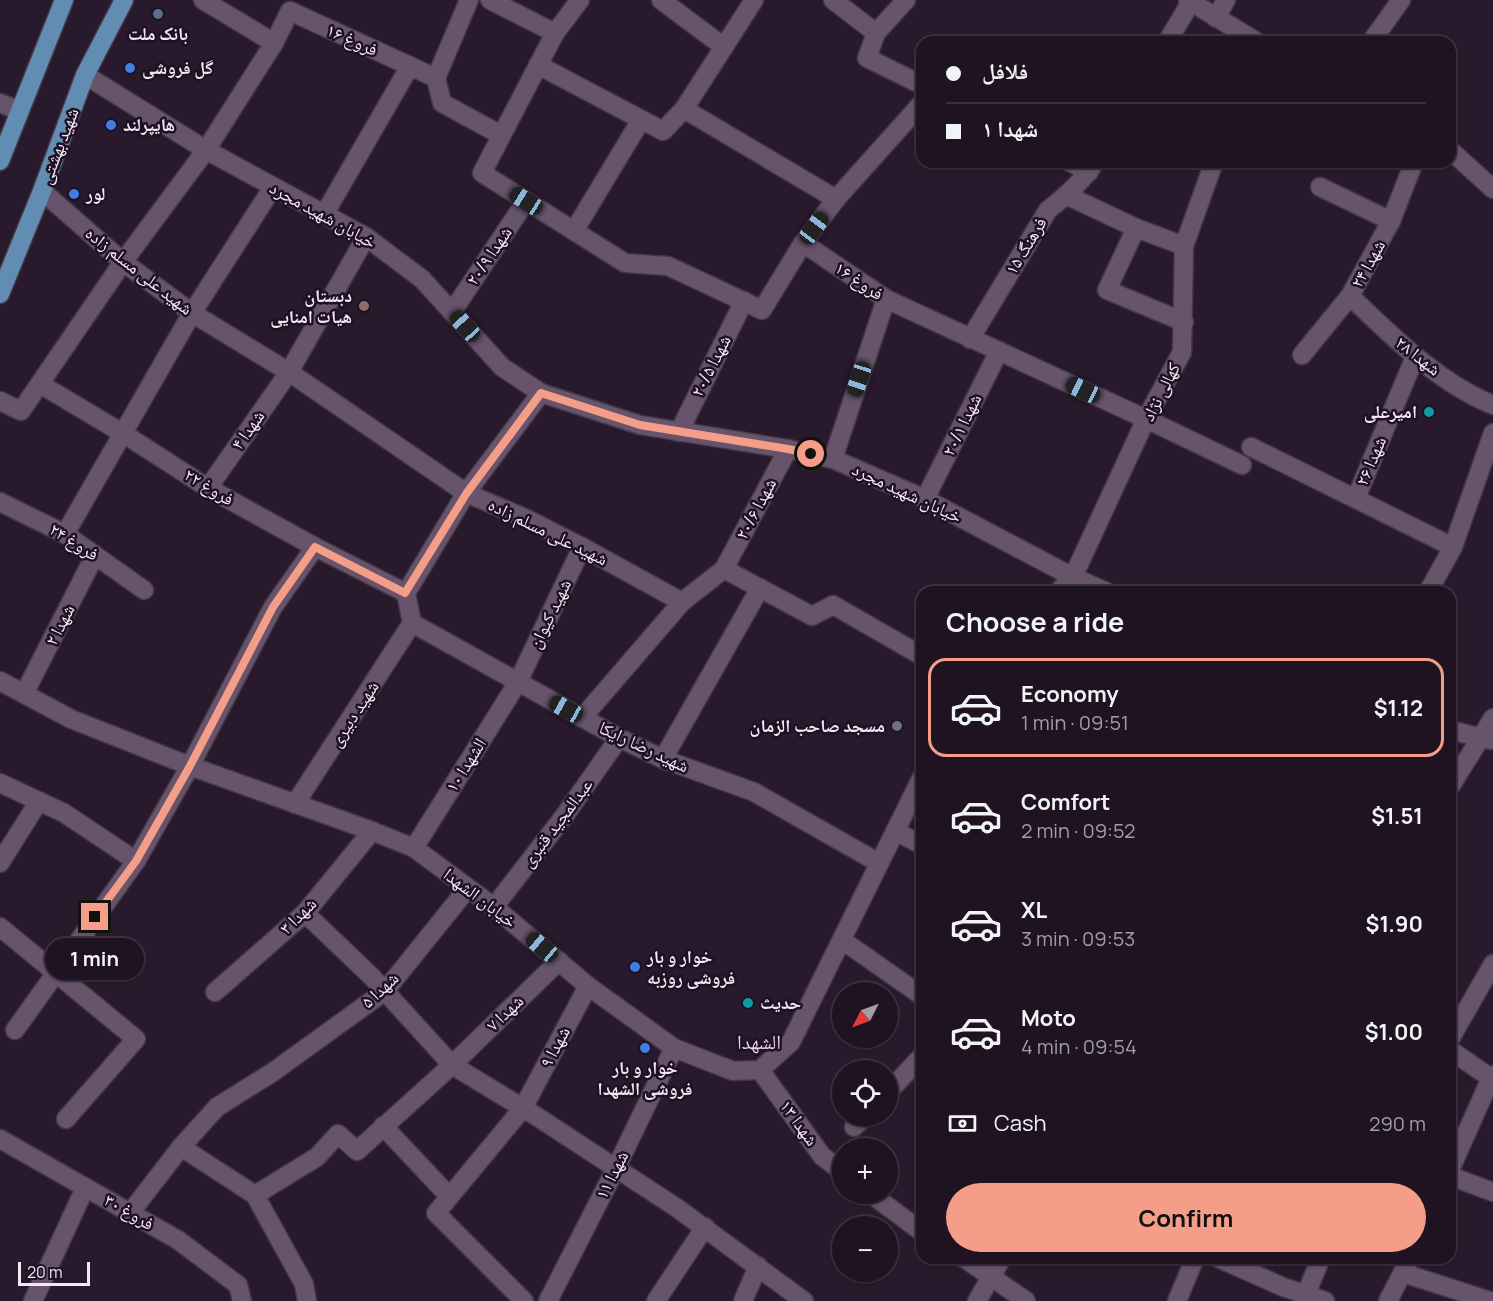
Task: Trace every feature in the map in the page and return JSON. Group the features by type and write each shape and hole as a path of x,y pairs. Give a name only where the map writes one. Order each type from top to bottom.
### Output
{"main road":[{"path":"0,161 64,0"},
{"name":"شهید بهشتی","path":"0,294 86,75 124,0"}],"street":[{"path":"0,401 21,411 123,262 206,150 274,43 203,0"},
{"path":"469,0 436,78 442,104 501,135"},
{"path":"490,0 555,33"},
{"path":"580,0 555,33 482,173 625,263 668,266 762,310 803,243 836,199 916,110"},
{"path":"661,0 724,47"},
{"path":"538,65 663,131 684,109 754,0"},
{"path":"833,0 876,33"},
{"path":"906,0 876,33 867,58 916,82"},
{"path":"1216,18 1226,0"},
{"path":"1375,36 1401,0"},
{"path":"1170,36 1190,1 1247,36"},
{"name":"فروغ ۱۶","path":"274,43 290,11 436,78"},
{"path":"325,213 410,66"},
{"name":"خیابان شهید مجرد","path":"86,75 206,150 366,237 423,279 502,367 541,393 640,425 788,449 833,459 926,499 1073,577"},
{"path":"0,103 20,111"},
{"path":"684,109 836,199"},
{"path":"574,231 641,120"},
{"path":"1456,155 1493,189"},
{"name":"فرهنگ ۱۵","path":"970,339 1048,210 1066,195 1091,168"},
{"name":"کهالی نژاد","path":"1073,577 1146,419 1182,352 1184,246 1212,168"},
{"name":"شهدا ۲۴","path":"1302,355 1350,296 1391,221 1412,168"},
{"path":"65,534 192,313 273,187"},
{"path":"1320,188 1391,221"},
{"name":"شهید علی مسلم زاده","path":"42,191 123,262 192,313 289,372 466,494 527,519 582,546 682,602"},
{"path":"1066,195 1136,228 1184,246"},
{"name":"شهدا ۲۰/۹","path":"452,312 526,201"},
{"path":"1136,228 1107,290 1184,321"},
{"name":"شهدا ۴","path":"208,488 289,372 366,237"},
{"name":"فروغ ۱۶","path":"803,243 886,299 1242,465"},
{"name":"شهدا ۲۸","path":"1350,296 1415,357 1475,397 1493,405"},
{"path":"833,459 886,299"},
{"name":"شهدا ۲۰/۵","path":"679,432 744,302"},
{"name":"شهدا ۲۰/۱","path":"926,499 999,351"},
{"name":"شهدا ۲۶","path":"1356,498 1415,357"},
{"name":"فروغ ۲۲","path":"40,384 208,488 405,593"},
{"path":"412,623 405,593 466,494 541,393"},
{"path":"1431,586 1453,547 1488,466 1493,433"},
{"path":"1251,447 1453,547"},
{"name":"شهدا ۲۰/۶","path":"724,569 788,449"},
{"name":"فروغ ۲۴","path":"0,501 65,534 144,590"},
{"name":"شهید کیوان","path":"518,682 582,546"},
{"path":"15,1030 136,861 190,766 273,607 315,547"},
{"name":"شهدا ۲","path":"24,694 95,555"},
{"path":"582,718 682,602 724,569 812,616 833,605 916,653"},
{"path":"1064,586 1073,577 1093,586"},
{"path":"663,759 760,588"},
{"name":"شهید رضا رایکا","path":"412,623 619,738 663,759 754,792 879,863"},
{"name":"شهید دبیری","path":"295,804 412,623"},
{"name":"خیابان الشهدا","path":"0,681 71,719 190,766 414,848 494,907 588,986 674,1048 732,1071 760,1070"},
{"name":"الشهدا ۱۰","path":"414,848 518,682"},
{"path":"1456,779 1488,739 1493,718"},
{"path":"1456,731 1488,739"},
{"name":"عبدالمجید قنبری","path":"494,907 565,815 619,738"},
{"path":"0,783 64,813 136,861"},
{"path":"760,1070 791,1042 916,789"},
{"path":"0,863 39,801"},
{"name":"شهدا ۳","path":"215,992 305,913 372,831"},
{"path":"895,831 916,842"},
{"name":"شهدا ۵","path":"130,1214 181,1147 217,1107 273,1072 385,991 468,888"},
{"path":"305,913 385,991 452,1065 523,1108 705,1227 804,1301"},
{"path":"0,927 136,1040 66,1119"},
{"path":"842,940 916,992"},
{"name":"شهدا ۷","path":"255,1195 317,1157 338,1134 357,1151 452,1065 558,961"},
{"path":"1456,1029 1493,964"},
{"name":"شهدا ۹","path":"449,1196 523,1108 588,986"},
{"name":"شهدا ۱۱","path":"548,1301 674,1048"},
{"path":"1456,1054 1492,1076 1456,1157"},
{"path":"898,1081 916,1062"},
{"name":"شهدا ۱۳","path":"760,1070 822,1156 832,1164"},
{"path":"383,1126 449,1196 436,1213 524,1301"},
{"name":"فروغ ۳۰","path":"0,1139 178,1240 238,1285 242,1301"},
{"path":"181,1147 255,1195 304,1284 307,1301"},
{"path":"1456,1178 1493,1192"},
{"path":"33,1301 85,1188"},
{"path":"884,1204 916,1228"},
{"path":"656,1301 705,1227"},
{"path":"973,1264 1026,1301"},
{"path":"976,1301 999,1264"},
{"path":"1177,1301 1192,1264"},
{"path":"1228,1264 1281,1294 1306,1294 1325,1301"},
{"path":"1306,1294 1318,1264"},
{"path":"743,1301 758,1266"},
{"path":"1388,1301 1407,1266 1488,1296"}],"place":[{"name":"بانک ملت","path":"158,14"},
{"name":"گل فروشی","path":"130,68"},
{"name":"هایپرلند","path":"111,125"},
{"name":"لور","path":"74,194"},
{"name":"دبستان هیات امنایی","path":"364,306"},
{"name":"امیرعلی","path":"1429,412"},
{"name":"مسجد صاحب الزمان","path":"897,726"},
{"name":"خوار و بار فروشی روزبه","path":"635,967"},
{"name":"حدیث","path":"748,1003"},
{"name":"خوار و بار فروشی الشهدا","path":"645,1048"}],"district":[{"name":"الشهدا","path":"759,1042"}],"route":[{"path":"95,917 136,861 190,766 273,607 315,547 405,593 466,494 541,393 640,425 811,454"}]}
